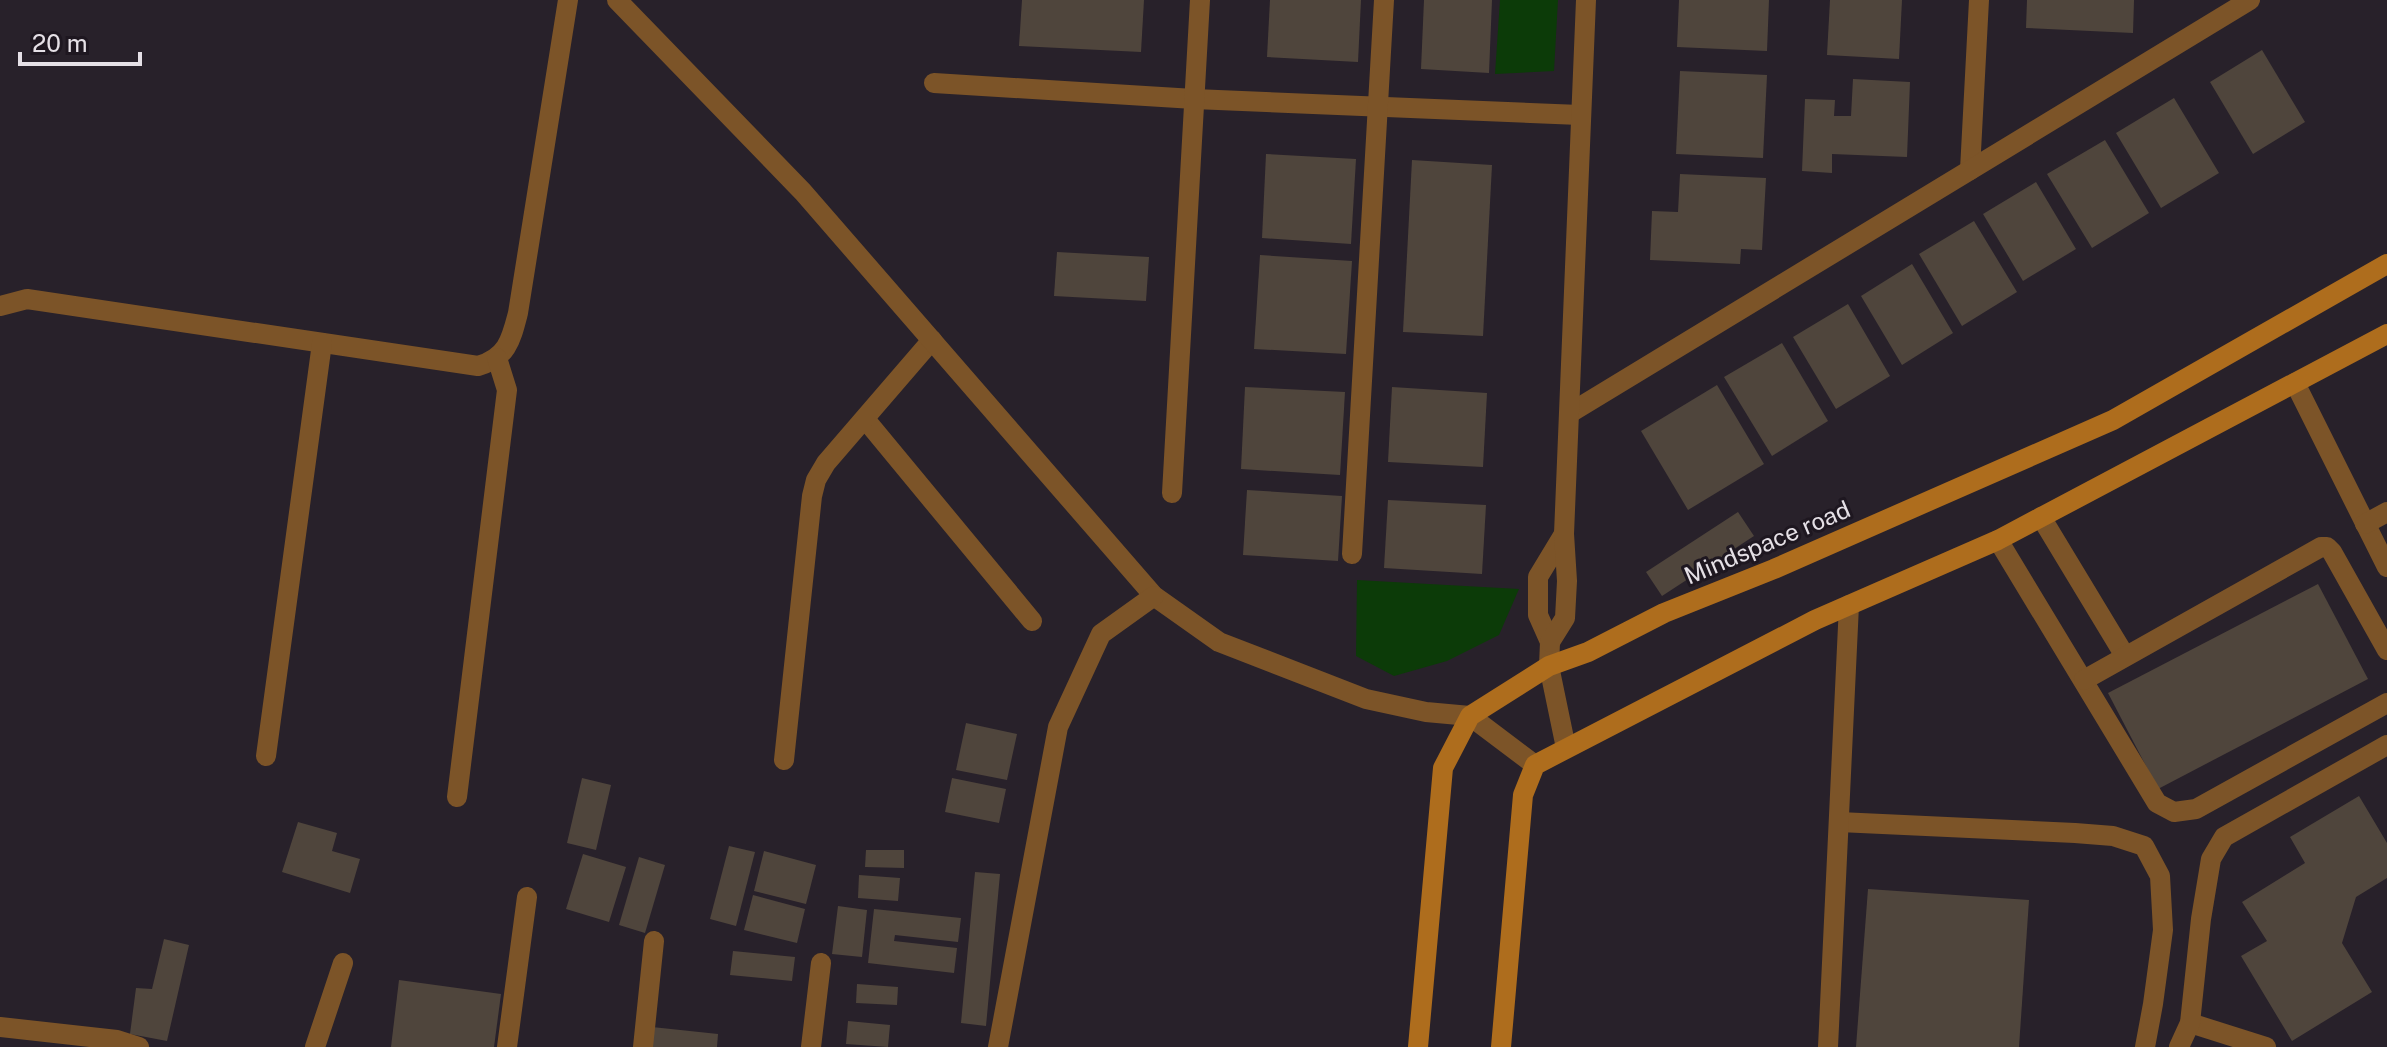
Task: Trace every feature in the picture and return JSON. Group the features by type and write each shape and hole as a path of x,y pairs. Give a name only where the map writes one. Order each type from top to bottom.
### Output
{"main road":[{"name":"Mindspace road","path":"1470,716 1549,666 1588,652 1664,613 1774,569 2113,420 2387,264"},
{"path":"1501,1047 1523,795 1535,765 1815,620 1998,540 2387,334"},
{"path":"1418,1047 1443,768 1470,716"}],"street":[{"path":"0,306 27,299 478,366 497,358 512,338 518,313 568,0"},
{"path":"617,0 803,192 1154,596 1219,642 1366,699 1426,712 1470,716 1535,765"},
{"path":"1172,493 1200,0"},
{"path":"1352,554 1384,0"},
{"path":"1550,642 1565,618 1567,581 1564,534 1586,0"},
{"path":"1970,170 1979,0"},
{"path":"1570,413 2250,0"},
{"path":"934,83 1194,99 1580,115"},
{"path":"784,760 816,480 826,463 932,340"},
{"path":"266,756 322,343"},
{"path":"457,797 507,390 497,358"},
{"path":"2295,383 2387,567"},
{"path":"865,419 1032,621"},
{"path":"2365,524 2387,512"},
{"path":"2041,517 2125,656"},
{"path":"1564,534 1538,577 1538,615 1550,642 1549,666 1566,748"},
{"path":"1998,540 2157,803 2174,812 2196,809 2387,703"},
{"path":"2084,680 2321,547 2327,547 2332,552 2387,650"},
{"path":"998,1047 1058,727 1101,634 1154,596"},
{"path":"1828,1047 1849,605"},
{"path":"2179,1047 2190,1023 2211,859 2224,837 2387,745"},
{"path":"1839,822 2075,833 2113,836 2144,846 2160,876 2163,930 2145,1047"},
{"path":"507,1047 527,897"},
{"path":"643,1047 654,941"},
{"path":"315,1047 343,963"},
{"path":"811,1047 821,963"},
{"path":"2190,1023 2266,1047"},
{"path":"0,1027 139,1047"}],"green space":[{"path":"1500,0 1558,0 1554,71 1495,74"},
{"path":"1357,580 1519,589 1499,635 1447,661 1394,676 1356,656"}],"building":[{"path":"1022,0 1144,0 1141,52 1019,46"},
{"path":"1270,0 1361,0 1358,62 1267,57"},
{"path":"1424,0 1492,0 1489,73 1421,69"},
{"path":"1679,0 1769,0 1767,51 1677,47"},
{"path":"1830,0 1902,0 1899,59 1827,55"},
{"path":"2027,0 2134,0 2133,33 2026,28"},
{"path":"2262,50 2305,122 2253,154 2210,82"},
{"path":"1680,71 1767,75 1763,158 1676,154"},
{"path":"1853,79 1910,82 1907,157 1832,154 1832,173 1802,171 1805,99 1835,100 1834,116 1851,116"},
{"path":"2174,98 2219,173 2161,208 2116,133"},
{"path":"2105,140 2149,213 2092,248 2047,174"},
{"path":"1266,154 1356,159 1351,244 1262,238"},
{"path":"1412,160 1492,165 1483,336 1403,332"},
{"path":"1680,174 1766,178 1762,250 1741,249 1740,264 1650,260 1652,211 1678,212"},
{"path":"2036,182 2076,249 2023,281 1983,214"},
{"path":"1974,221 2017,292 1962,326 1919,254"},
{"path":"1057,252 1149,257 1146,301 1054,296"},
{"path":"1260,255 1352,261 1346,354 1254,349"},
{"path":"1912,264 1953,333 1902,365 1861,296"},
{"path":"1848,304 1890,376 1836,409 1793,337"},
{"path":"1782,343 1828,421 1772,456 1724,377"},
{"path":"1717,385 1764,464 1688,510 1641,431"},
{"path":"1245,387 1345,392 1340,475 1241,469"},
{"path":"1392,387 1487,393 1483,467 1388,462"},
{"path":"1247,490 1342,496 1338,561 1243,555"},
{"path":"1388,500 1486,505 1482,574 1384,568"},
{"path":"1738,512 1754,536 1662,596 1646,572"},
{"path":"2318,584 2368,679 2158,789 2108,693"},
{"path":"966,723 1017,734 1007,780 956,770"},
{"path":"582,778 611,785 596,850 567,843"},
{"path":"952,778 1006,789 999,823 945,812"},
{"path":"2359,796 2387,843 2387,878 2356,897 2342,943 2372,992 2292,1041 2241,956 2267,941 2242,902 2305,863 2290,837"},
{"path":"298,822 337,833 332,851 360,859 350,893 282,872"},
{"path":"729,846 755,852 736,926 710,919"},
{"path":"866,850 904,850 904,868 865,867"},
{"path":"764,851 816,865 806,904 754,891"},
{"path":"583,854 626,867 609,922 566,909"},
{"path":"639,857 665,865 645,933 619,925"},
{"path":"975,872 1000,874 986,1026 961,1023"},
{"path":"859,875 900,878 898,901 858,898"},
{"path":"1868,889 2029,900 2019,1047 1856,1047"},
{"path":"753,895 805,909 797,943 744,930"},
{"path":"838,906 867,910 862,957 832,954"},
{"path":"874,909 961,918 958,942 895,935 894,941 957,948 954,973 868,963"},
{"path":"164,939 189,945 167,1041 130,1034 136,988 152,989"},
{"path":"733,951 795,957 792,981 730,975"},
{"path":"399,980 501,994 494,1047 391,1047"},
{"path":"857,984 898,987 897,1005 856,1003"},
{"path":"848,1021 890,1025 888,1047 846,1044"},
{"path":"652,1027 718,1034 717,1047 650,1047"}]}
